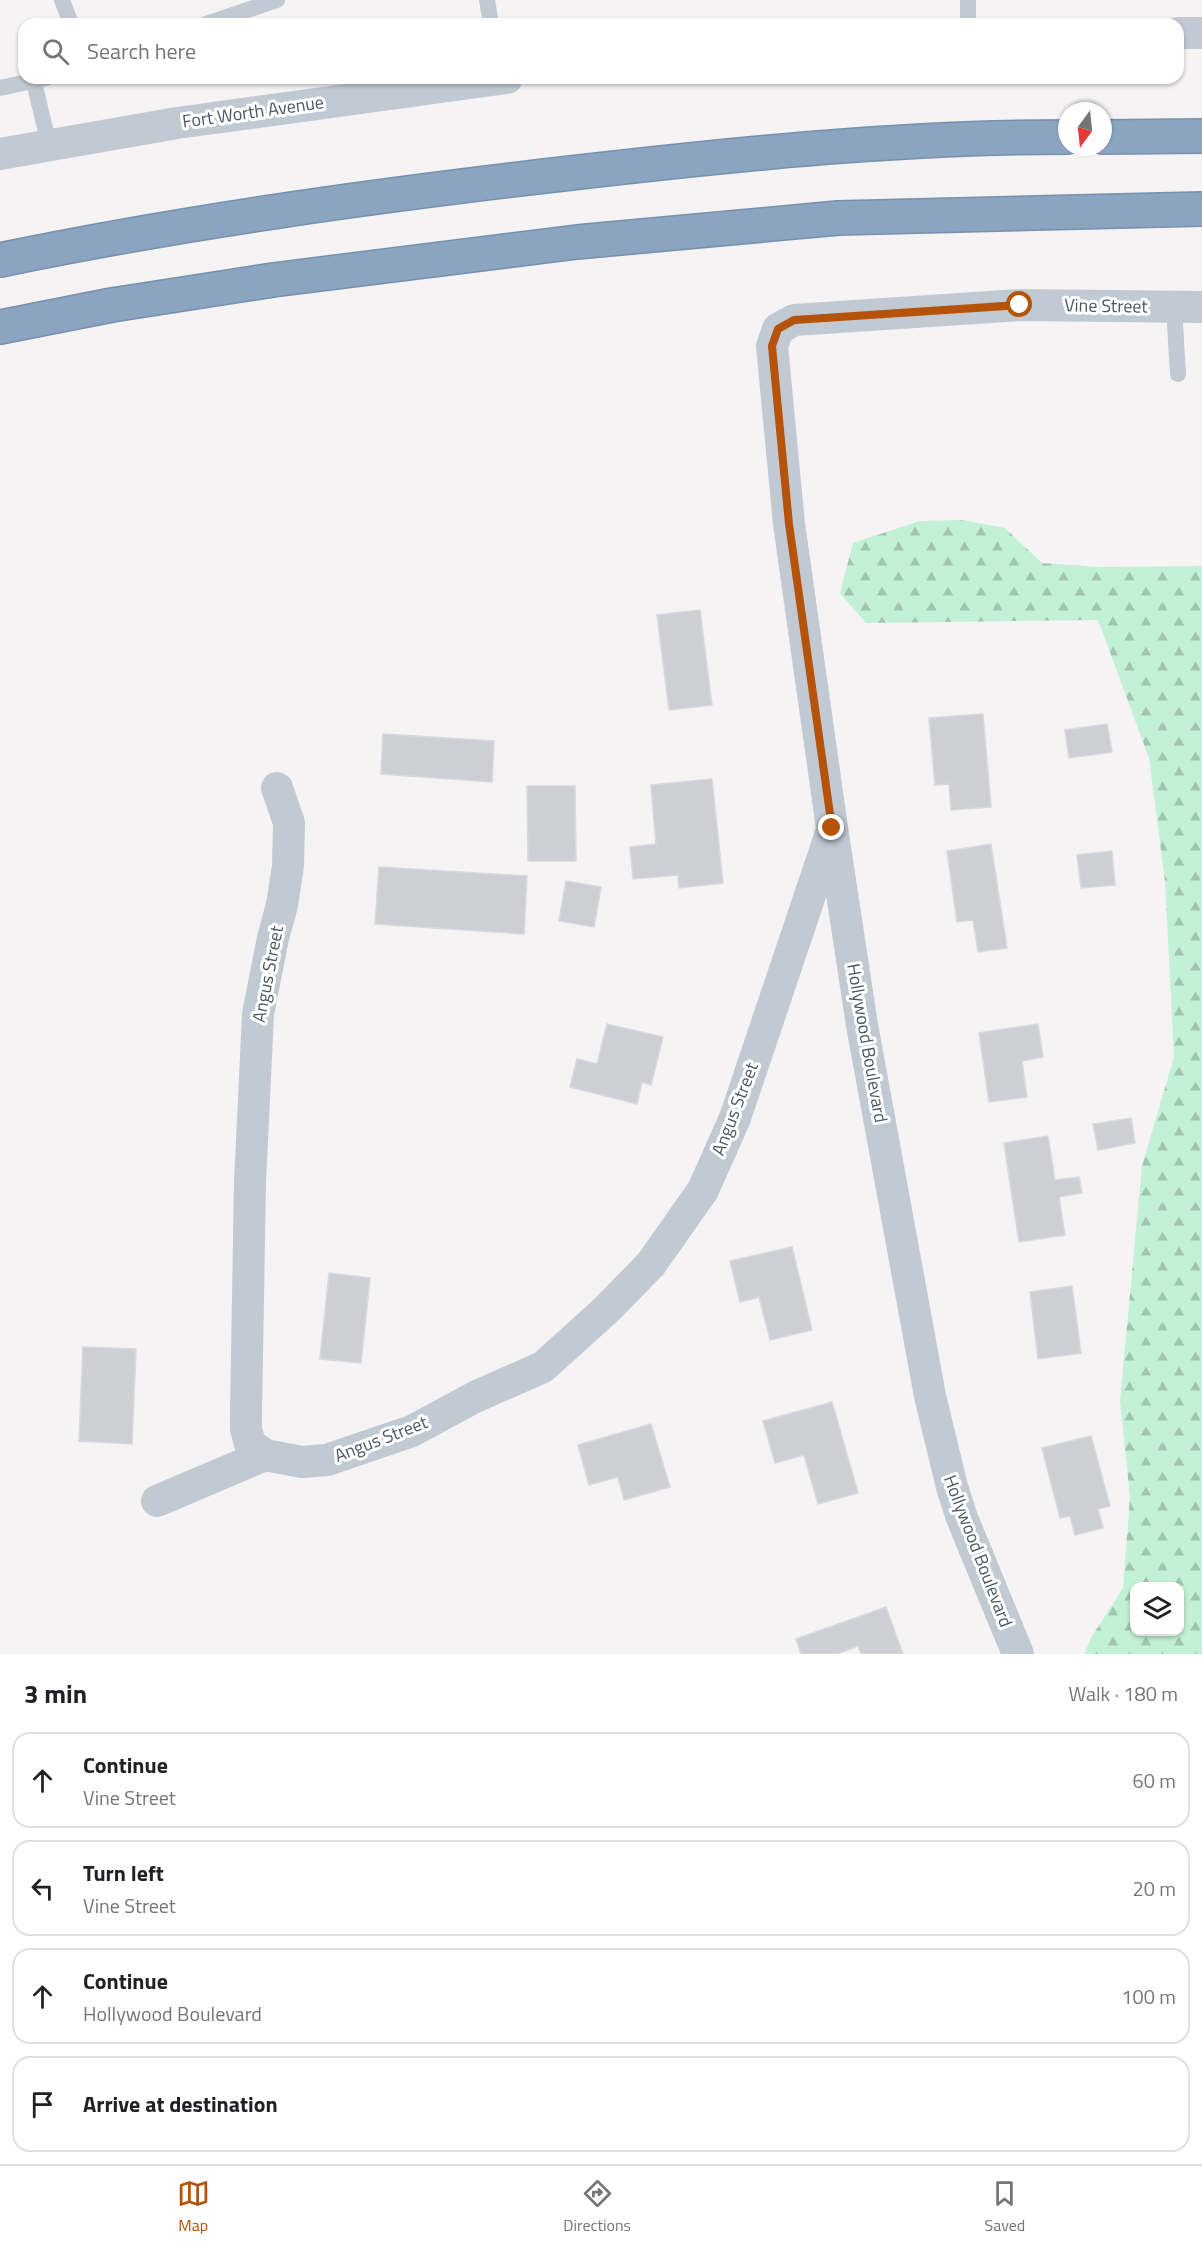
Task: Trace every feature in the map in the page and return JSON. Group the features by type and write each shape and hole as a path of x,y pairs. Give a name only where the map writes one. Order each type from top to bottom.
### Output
{"highway":[{"path":"1112,137 1202,136"},
{"path":"0,260 110,238 438,188 737,154 975,137 1058,137"},
{"path":"0,327 112,305 273,280 589,241 838,218 952,213 1202,209"}],"street":[{"path":"1184,33 1202,33"},
{"name":"Fort Worth Avenue","path":"0,154 177,123 457,84"},
{"name":"Vine Street","path":"779,417 772,346 778,329 794,320 1020,305 1188,307"},
{"name":"Hollywood Boulevard","path":"779,417 789,524 862,1024 930,1396 952,1487 962,1518 1018,1654"},
{"name":"Angus Street","path":"277,788 289,823 288,866 258,1014 250,1182 246,1412 250,1444 265,1455 302,1462 327,1460 412,1431 475,1397 543,1367 606,1310 651,1264 703,1190 735,1118 832,828"},
{"path":"157,1501 265,1455"}],"lane":[{"path":"62,0 69,18"},
{"path":"224,18 277,0"},
{"path":"487,0 490,18"},
{"path":"968,0 968,18"},
{"path":"0,88 20,84"},
{"path":"41,84 49,145"},
{"path":"1178,374 1188,307"}],"green space":[{"path":"962,520 1005,528 1042,563 1098,567 1202,566 1202,1654 1084,1654 1091,1638 1123,1588 1130,1497 1120,1401 1142,1166 1174,1057 1165,881 1149,758 1098,620 866,623 840,593 853,543 920,521"}],"building":[{"path":"700,610 712,705 669,710 657,615"},
{"path":"983,714 991,807 951,810 949,784 935,785 929,718"},
{"path":"1107,724 1112,752 1069,758 1065,730"},
{"path":"383,734 494,741 492,782 381,774"},
{"path":"712,779 723,883 679,888 678,875 633,879 630,847 656,844 651,785"},
{"path":"527,786 575,786 576,861 528,861"},
{"path":"991,844 1007,948 978,952 973,920 957,922 947,851"},
{"path":"1112,851 1115,885 1081,888 1077,855"},
{"path":"379,867 527,876 524,934 375,924"},
{"path":"566,881 601,887 594,927 559,921"},
{"path":"607,1024 663,1037 651,1085 642,1082 637,1104 570,1087 577,1059 597,1064"},
{"path":"1038,1024 1043,1057 1022,1061 1027,1097 989,1102 979,1033"},
{"path":"1131,1118 1135,1143 1098,1150 1093,1124"},
{"path":"1048,1136 1055,1180 1079,1177 1082,1193 1059,1197 1065,1235 1019,1242 1004,1143"},
{"path":"792,1247 812,1330 770,1340 759,1297 740,1302 730,1261"},
{"path":"329,1273 370,1278 361,1363 320,1359"},
{"path":"1072,1286 1081,1353 1038,1359 1030,1292"},
{"path":"83,1347 136,1349 132,1444 79,1441"},
{"path":"832,1402 858,1493 818,1504 804,1455 775,1463 763,1421"},
{"path":"651,1424 670,1487 624,1500 618,1477 589,1485 578,1445"},
{"path":"1091,1436 1110,1506 1098,1509 1103,1528 1075,1535 1070,1516 1060,1518 1042,1448"},
{"path":"886,1607 903,1654 861,1654 858,1646 837,1654 801,1654 796,1639"}],"route":[{"path":"832,828 789,524 772,346 778,329 794,320 1020,305"}]}
